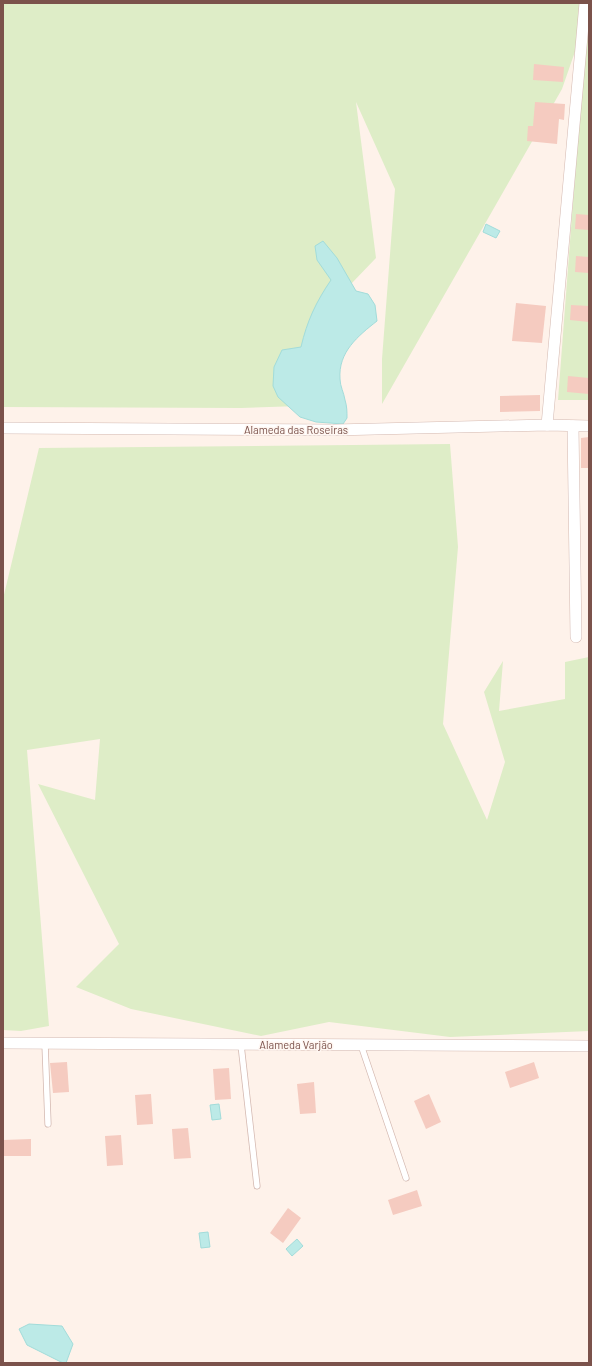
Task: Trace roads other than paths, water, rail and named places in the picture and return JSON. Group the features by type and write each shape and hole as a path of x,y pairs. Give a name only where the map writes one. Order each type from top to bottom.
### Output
{"street":[{"path":"547,425 585,3"},
{"name":"Alameda das Roseiras","path":"3,428 334,430 547,425 589,426"},
{"path":"573,426 576,637"},
{"name":"Alameda Varjão","path":"3,1044 589,1046"}],"lane":[{"path":"44,1044 48,1124"},
{"path":"241,1045 257,1186"},
{"path":"361,1045 406,1178"}],"water":[{"path":"486,224 500,231 496,238 483,232"},
{"path":"323,241 337,258 356,291 368,294 375,305 377,321 356,339 342,361 340,369 340,382 346,404 347,416 343,424 316,422 300,417 278,397 273,386 274,367 282,350 301,347 313,312 331,280 317,260 315,246"},
{"path":"219,1104 221,1119 212,1120 210,1105"},
{"path":"208,1232 210,1247 201,1248 199,1233"},
{"path":"297,1239 303,1246 292,1256 286,1249"},
{"path":"29,1324 62,1326 73,1344 66,1363 63,1363 27,1345 19,1329"}]}
